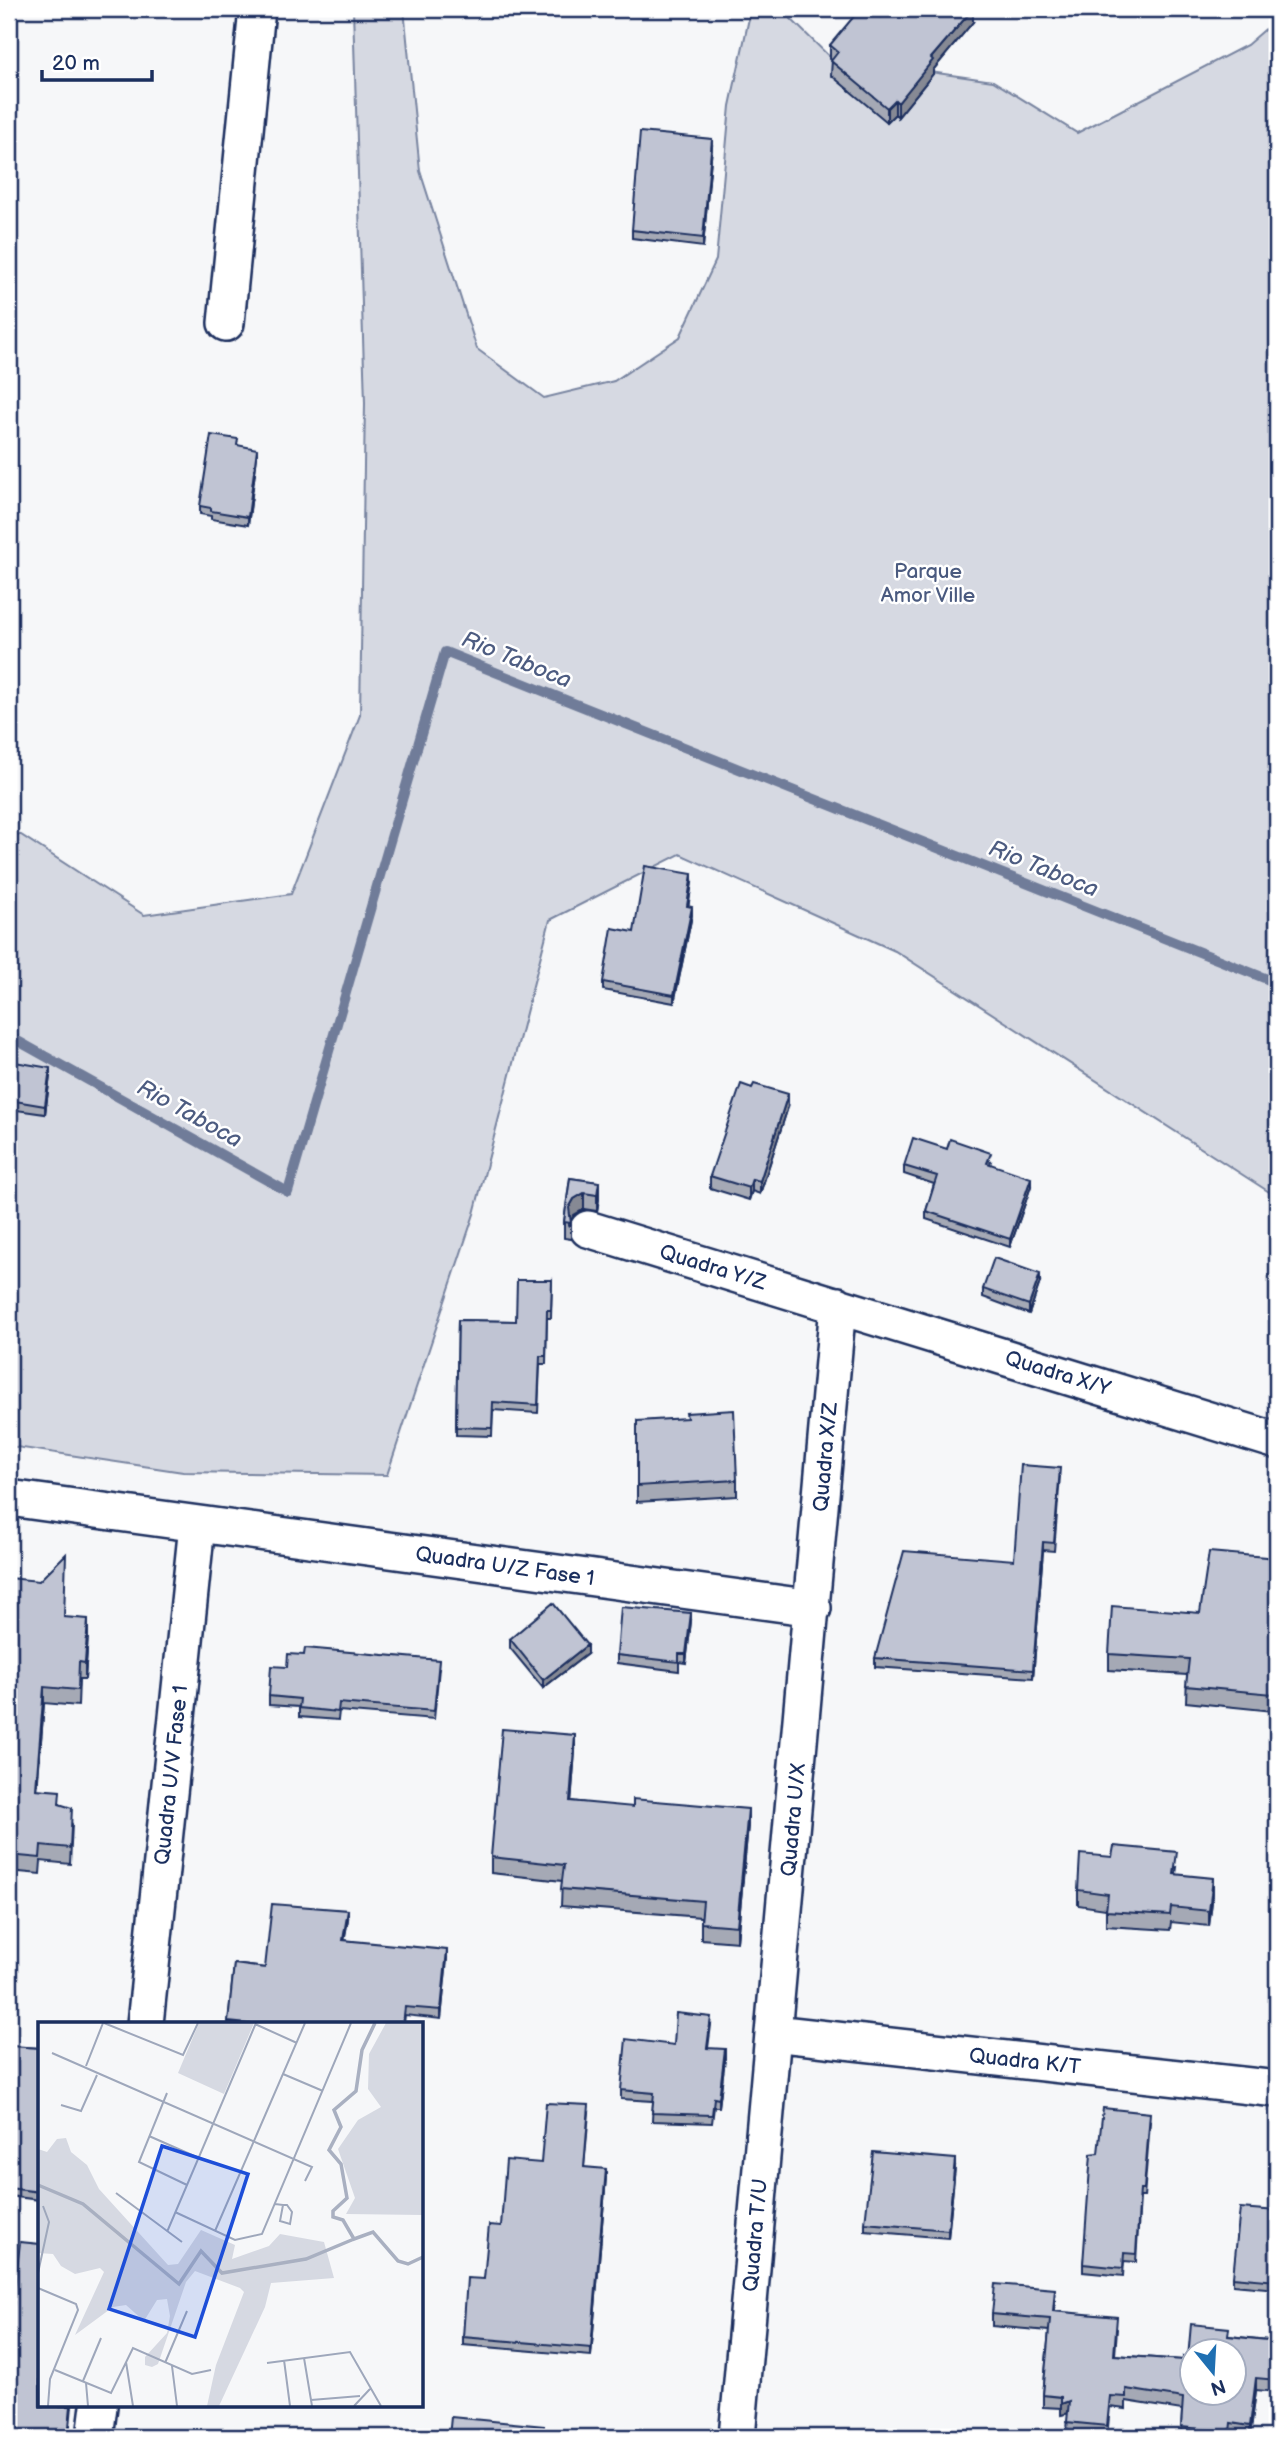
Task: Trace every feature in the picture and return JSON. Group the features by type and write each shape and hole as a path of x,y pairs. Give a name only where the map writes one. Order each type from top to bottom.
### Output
{"street":[{"path":"226,323 257,9"},
{"name":"Quadra Y/Z","path":"588,1229 838,1306"},
{"name":"Quadra X/Y","path":"838,1306 1277,1441"},
{"name":"Quadra X/Z","path":"813,1608 838,1306"},
{"name":"Quadra U/Z Fase 1","path":"9,1498 813,1608"},
{"name":"Quadra U/V Fase 1","path":"145,2022 197,1525"},
{"name":"Quadra U/X","path":"773,2033 813,1608"},
{"name":"Quadra K/T","path":"773,2033 1277,2089"},
{"name":"Quadra T/U","path":"737,2437 773,2033"},
{"path":"95,2437 99,2408"}],"green space":[{"name":"Parque Amor Ville","path":"353,9 404,9 420,171 477,349 544,398 614,381 680,337 716,260 730,106 751,9 781,9 853,80 923,71 993,81 1077,133 1247,45 1277,19 1277,1197 895,951 680,854 550,920 474,1214 387,1475 183,1472 9,1446 9,834 21,835 144,915 291,894 360,715 365,403"}],"building":[{"path":"860,9 872,9 881,17 888,9 973,9 931,58 933,60 898,103 895,100 887,108 831,61 838,52 830,45"},
{"path":"640,132 712,139 703,238 632,230"},
{"path":"211,435 238,439 237,445 257,449 248,517 211,511 211,508 200,506"},
{"path":"645,866 692,874 687,906 692,907 674,995 603,982 612,928 634,932"},
{"path":"9,1061 50,1068 45,1106 9,1100"},
{"path":"741,1084 752,1088 754,1084 788,1094 760,1181 752,1179 749,1188 710,1176"},
{"path":"913,1138 947,1149 950,1139 991,1153 987,1163 1031,1178 1010,1239 926,1211 937,1176 904,1166"},
{"path":"570,1178 599,1182 597,1195 584,1193 574,1199 569,1208 571,1223 564,1222"},
{"path":"994,1258 1040,1274 1029,1305 983,1289"},
{"path":"517,1280 552,1280 551,1310 547,1310 546,1356 540,1356 538,1405 493,1402 492,1428 456,1427 458,1320 516,1321"},
{"path":"734,1410 737,1480 637,1486 637,1421 687,1418 686,1413"},
{"path":"1021,1465 1060,1468 1054,1543 1043,1542 1033,1670 875,1658 904,1551 1014,1560"},
{"path":"1209,1552 1277,1558 1277,1647 1273,1694 1186,1686 1189,1659 1109,1654 1112,1606 1200,1613"},
{"path":"66,1554 64,1617 88,1619 85,1663 79,1662 78,1690 44,1687 36,1789 60,1791 59,1804 72,1808 70,1848 41,1845 40,1858 9,1855 9,1578 39,1581"},
{"path":"553,1603 587,1645 543,1680 510,1639"},
{"path":"621,1607 691,1613 686,1654 679,1654 679,1662 617,1655"},
{"path":"305,1648 439,1660 434,1711 339,1703 338,1712 299,1708 300,1699 269,1696 271,1666 287,1667 288,1654 304,1655"},
{"path":"502,1729 575,1735 570,1801 633,1807 633,1799 748,1809 737,1926 701,1923 703,1901 561,1889 564,1865 491,1857"},
{"path":"1114,1846 1177,1852 1174,1874 1213,1878 1209,1911 1171,1907 1170,1915 1106,1911 1108,1894 1078,1890 1080,1854 1112,1857"},
{"path":"272,1904 348,1910 343,1940 447,1950 441,2010 405,2007 403,2022 228,2022 234,1964 265,1968"},
{"path":"9,1945 16,1946 9,2030"},
{"path":"676,2013 711,2017 707,2048 725,2049 719,2099 714,2098 712,2115 652,2113 654,2093 621,2090 626,2039 674,2045"},
{"path":"9,2046 38,2048 38,2192 9,2188"},
{"path":"546,2103 589,2105 584,2167 606,2169 591,2348 463,2337 467,2278 484,2279 489,2225 501,2226 506,2160 541,2163"},
{"path":"1103,2108 1150,2113 1144,2189 1140,2189 1136,2254 1124,2253 1123,2268 1083,2264 1091,2154 1098,2153"},
{"path":"873,2152 955,2159 948,2230 865,2223"},
{"path":"1240,2208 1277,2211 1277,2281 1233,2277"},
{"path":"20,2242 38,2244 38,2408 71,2408 68,2437 9,2437 9,2345"},
{"path":"995,2284 1055,2289 1053,2311 1117,2317 1114,2355 1178,2360 1178,2397 1126,2389 1126,2397 1110,2396 1107,2426 1067,2422 1069,2401 1061,2404 1061,2397 1043,2395 1050,2319 992,2314"},
{"path":"1191,2324 1229,2328 1228,2336 1248,2338 1190,2338"},
{"path":"1248,2338 1277,2341 1277,2380 1256,2378 1250,2426 1231,2423 1230,2432 1181,2427 1182,2408 1248,2408"},
{"path":"451,2417 544,2426 544,2437 449,2437"}],"waterway":[{"name":"Rio Taboca","path":"9,1036 288,1192 445,652 1277,983"}]}
